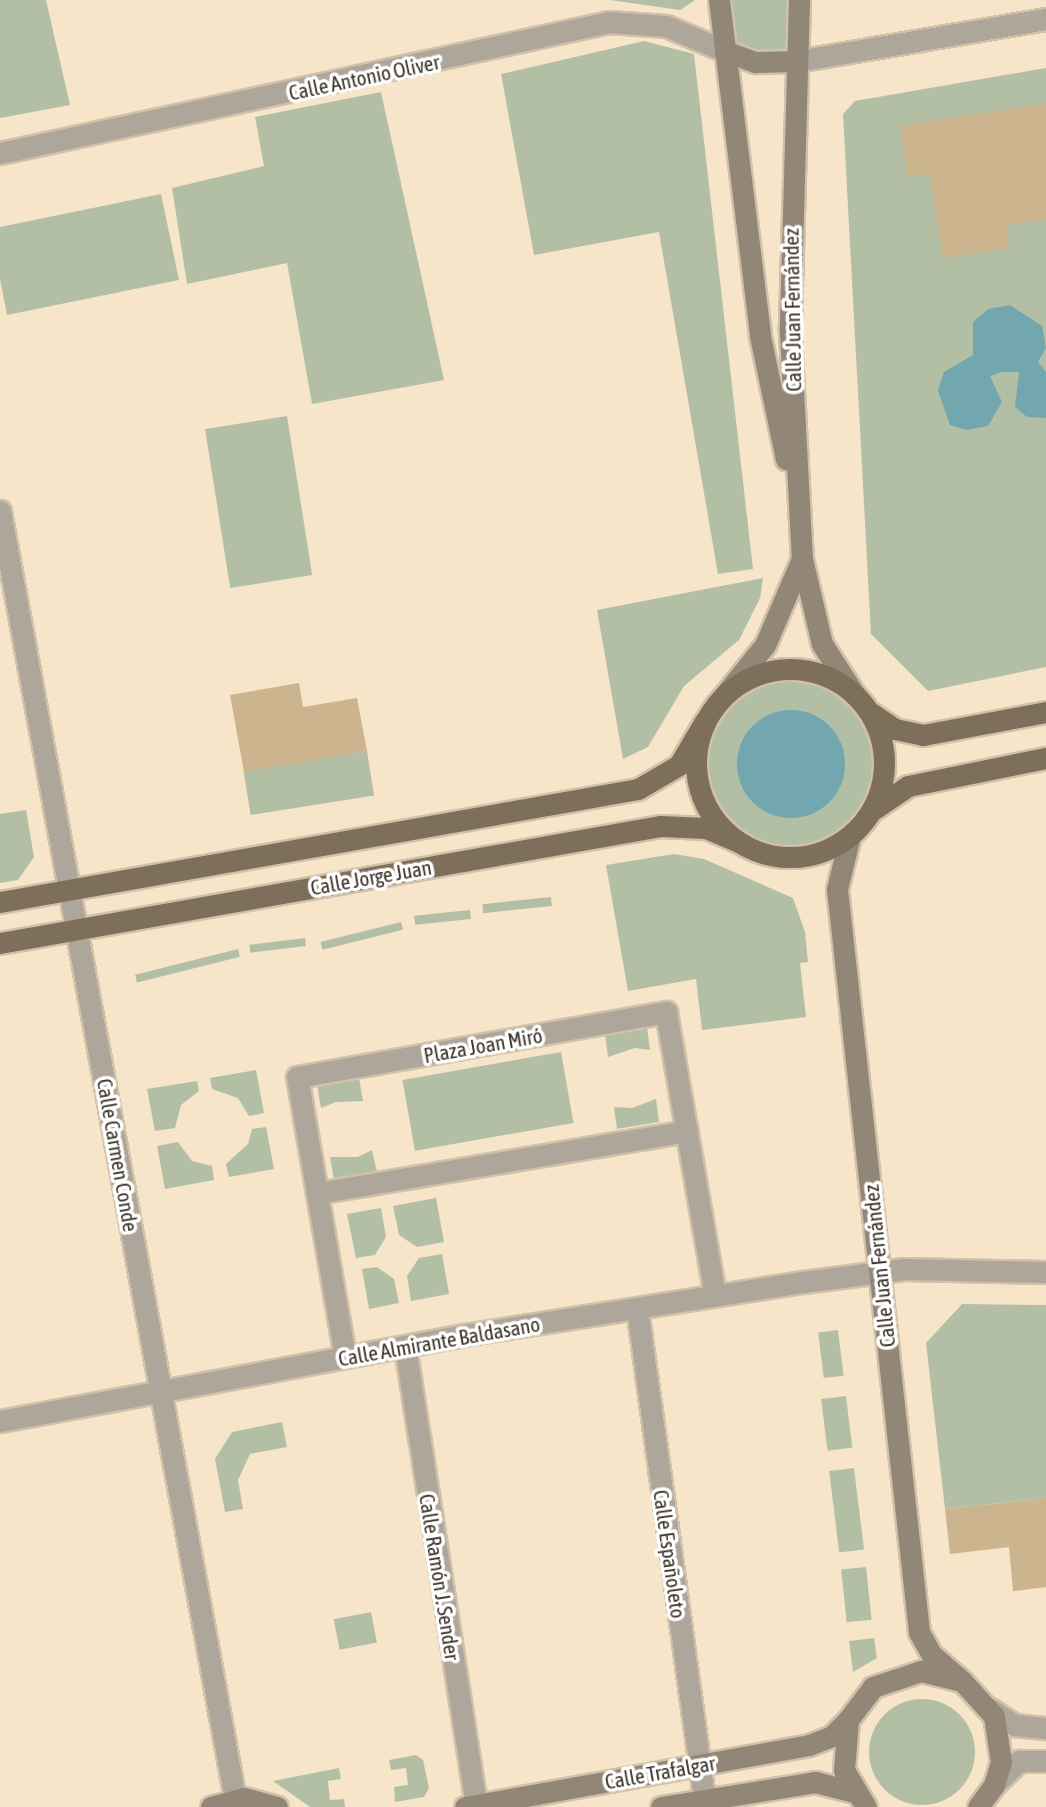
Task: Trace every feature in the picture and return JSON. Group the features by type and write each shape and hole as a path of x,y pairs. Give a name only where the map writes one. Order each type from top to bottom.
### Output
{"main road":[{"path":"719,0 760,336 800,523"},
{"name":"Calle Juan Fernández","path":"799,0 790,332 802,559 822,644 860,701"},
{"path":"724,51 756,62 797,61"},
{"name":"Calle Juan Fernández","path":"722,698 765,645 802,559"},
{"path":"1046,712 923,735 895,729 821,674 786,669 751,677 722,698 705,721 695,756 700,792 712,817 739,842 770,855 804,856 850,836 868,816 908,786 1046,758"},
{"path":"860,701 884,760 881,788 868,816"},
{"name":"Calle Jorge Juan","path":"0,902 638,789 679,765 705,721"},
{"name":"Calle Jorge Juan","path":"0,943 660,826 706,828 739,842"},
{"name":"Calle Juan Fernández","path":"850,836 837,889 919,1632 936,1660 990,1709"},
{"path":"860,1800 843,1762 848,1720 867,1692 896,1675 930,1671 962,1681"},
{"path":"978,1807 994,1785 1002,1746 990,1709"},
{"name":"Calle Trafalgar","path":"473,1806 818,1743 848,1720"},
{"name":"Calle Trafalgar","path":"661,1807 815,1782 837,1783 860,1800"},
{"path":"211,1807 235,1798 277,1807"}],"street":[{"path":"797,61 1046,19"},
{"name":"Calle Antonio Oliver","path":"0,153 609,22 667,26 724,51"},
{"name":"Calle Carmen Conde","path":"0,511 235,1798"},
{"name":"Plaza Joan Miró","path":"345,1357 297,1077 666,1013 715,1295"},
{"path":"317,1193 687,1131"},
{"name":"Calle Almirante Baldasano","path":"0,1421 405,1346 879,1271 1046,1272"},
{"name":"Calle Españoleto","path":"638,1308 704,1799"},
{"name":"Calle Ramón J. Sender","path":"405,1346 473,1806"},
{"path":"990,1709 1015,1725 1046,1728"},
{"path":"994,1785 1019,1761 1046,1761"}],"green space":[{"path":"0,0 46,0 70,105 0,118"},
{"path":"610,0 694,0 694,1 680,10"},
{"path":"719,0 799,0 797,61 735,56"},
{"path":"644,41 694,54 753,569 718,574 659,232 534,255 501,74"},
{"path":"1046,68 1046,667 928,691 871,634 843,114 855,101"},
{"path":"381,92 444,380 312,404 287,263 187,284 172,188 264,166 255,117"},
{"path":"161,194 179,280 7,315 0,279 0,227"},
{"path":"287,416 312,575 230,588 205,429"},
{"path":"763,578 760,598 739,640 684,686 648,747 623,759 597,610"},
{"path":"790,669 826,676 856,697 877,727 884,763 877,799 856,829 826,850 790,857 754,850 724,829 703,799 696,763 703,727 724,697 754,676"},
{"path":"367,751 374,795 251,815 244,771"},
{"path":"26,810 34,857 18,880 0,883 0,814"},
{"path":"674,854 704,859 793,898 805,932 808,962 800,963 806,1017 702,1030 696,979 628,991 606,865"},
{"path":"551,897 552,906 483,913 482,904"},
{"path":"470,910 471,919 415,925 414,916"},
{"path":"401,922 403,930 322,950 320,942"},
{"path":"305,938 306,946 250,953 249,945"},
{"path":"238,949 240,957 137,982 135,975"},
{"path":"647,1027 650,1050 635,1048 608,1057 605,1034"},
{"path":"561,1052 574,1123 415,1151 402,1080"},
{"path":"256,1070 264,1113 249,1116 238,1098 212,1089 210,1078"},
{"path":"359,1078 363,1101 336,1102 321,1108 317,1085"},
{"path":"197,1081 199,1091 181,1105 175,1128 155,1131 147,1089"},
{"path":"656,1099 659,1122 617,1129 614,1107 632,1108"},
{"path":"266,1127 274,1169 229,1177 226,1164 248,1144 252,1129"},
{"path":"178,1142 192,1161 212,1166 214,1180 165,1189 157,1146"},
{"path":"372,1150 377,1172 334,1180 330,1157 358,1157"},
{"path":"436,1198 444,1242 417,1247 399,1235 393,1206"},
{"path":"381,1208 386,1237 375,1255 356,1258 347,1214"},
{"path":"442,1254 449,1294 411,1301 407,1276 419,1258"},
{"path":"377,1267 394,1279 399,1303 369,1309 362,1269"},
{"path":"962,1304 1046,1305 1046,1498 945,1509 926,1343"},
{"path":"838,1330 844,1376 824,1378 818,1332"},
{"path":"846,1396 852,1448 828,1451 821,1399"},
{"path":"282,1422 287,1447 250,1454 238,1480 243,1509 225,1512 215,1459 232,1432"},
{"path":"854,1468 864,1549 839,1552 829,1471"},
{"path":"866,1567 872,1620 847,1622 841,1570"},
{"path":"371,1612 377,1642 340,1650 334,1619"},
{"path":"874,1638 877,1658 853,1672 849,1641"},
{"path":"922,1699 942,1703 959,1715 971,1732 975,1752 971,1772 959,1789 942,1801 922,1805 902,1801 885,1789 873,1772 869,1752 873,1732 885,1715 902,1703"},
{"path":"416,1755 423,1760 429,1788 424,1797 395,1802 394,1787 408,1785 406,1768 391,1770 389,1760"},
{"path":"339,1768 341,1779 328,1781 330,1800 344,1799 345,1807 310,1807 273,1781"}],"water":[{"path":"1010,305 1042,326 1046,348 1038,362 1046,372 1046,418 1027,417 1015,407 1019,372 1001,372 990,376 1002,402 988,426 967,430 950,425 938,391 944,372 973,355 973,322 988,309"},
{"path":"791,710 812,714 829,726 841,743 845,764 841,785 829,802 812,814 791,818 770,814 753,802 741,785 737,764 741,743 753,726 770,714"}],"building":[{"path":"1046,103 1046,219 1006,225 1009,248 943,258 930,173 908,177 900,126"},
{"path":"299,683 303,707 357,698 367,751 244,772 230,695"},
{"path":"1046,1498 1046,1587 1013,1591 1009,1547 950,1554 945,1509"}]}
